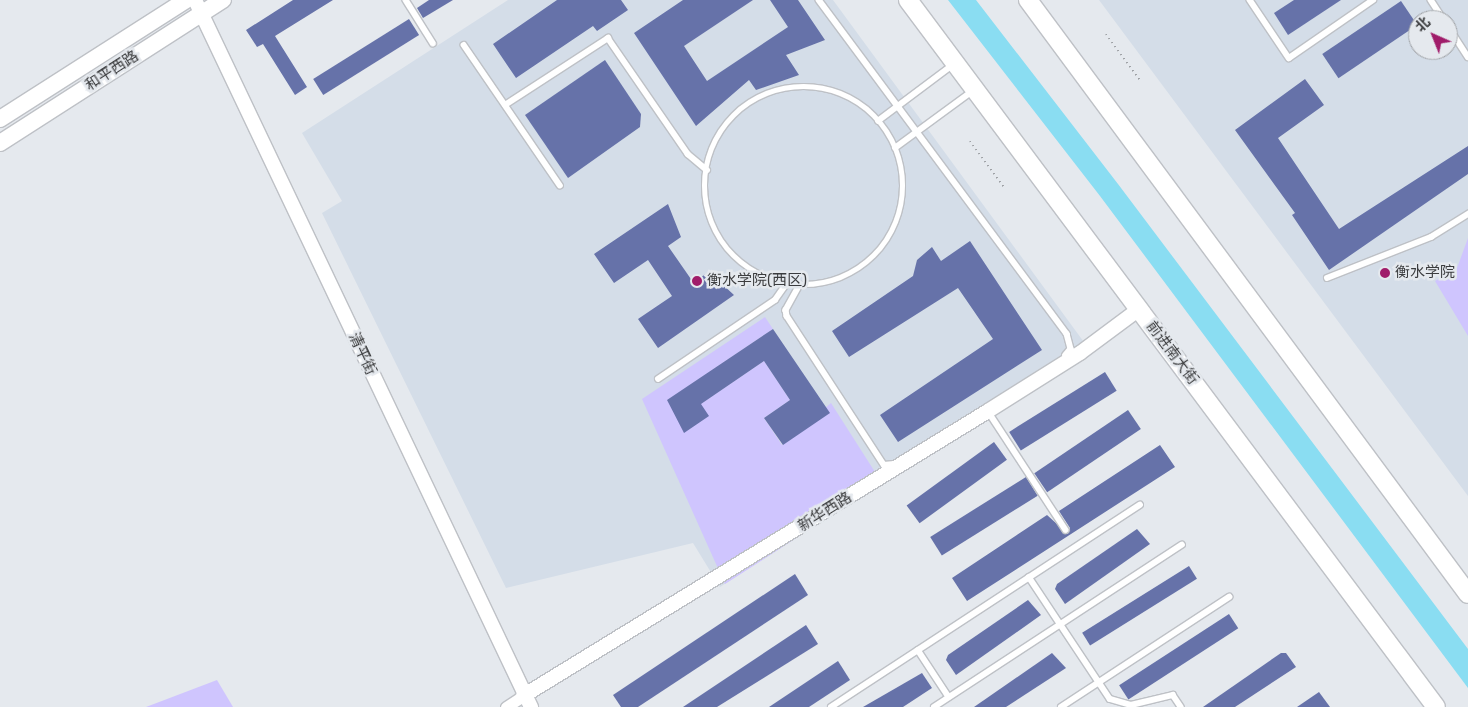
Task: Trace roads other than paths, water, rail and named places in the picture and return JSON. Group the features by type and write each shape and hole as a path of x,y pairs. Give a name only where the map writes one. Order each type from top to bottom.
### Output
{"main road":[{"name":"和平西路","path":"0,119 186,0"},
{"name":"和平西路","path":"0,143 199,7 223,0"},
{"name":"前进南大街","path":"908,0 1436,707"},
{"path":"1028,0 1468,594"}],"street":[{"name":"清平街","path":"199,7 527,701"},
{"name":"新华西路","path":"506,707 527,701 1080,353 1139,309"}],"lane":[{"path":"406,0 433,43"},
{"path":"800,285 786,310 788,316 884,465 892,465 1069,354 1067,334 818,0"},
{"path":"1250,0 1289,58 1373,0"},
{"path":"505,104 608,38 688,154 706,170"},
{"path":"1458,42 1468,57"},
{"path":"464,44 560,186"},
{"path":"878,121 955,63"},
{"path":"796,88 824,89 850,99 878,121 895,148 902,173 902,199 895,225 882,247 863,266 839,279 800,285 786,284 748,269 720,240 706,202 706,170 726,126 746,107 770,94 796,88"},
{"path":"895,148 974,89"},
{"path":"1327,278 1431,237 1468,214"},
{"path":"658,379 775,300 786,284"},
{"path":"988,411 1066,530"},
{"path":"831,707 1140,505"},
{"path":"934,707 1182,545"},
{"path":"1030,577 1110,699 1122,704 1173,695 1181,707"},
{"path":"1061,707 1229,597"},
{"path":"918,650 949,697"}],"water":[{"path":"948,0 976,0 1118,184 1468,649 1468,688 1100,196"}],"place":[{"name":"衡水学院","path":"1385,273"},
{"name":"衡水学院(西区)","path":"697,281"}]}
